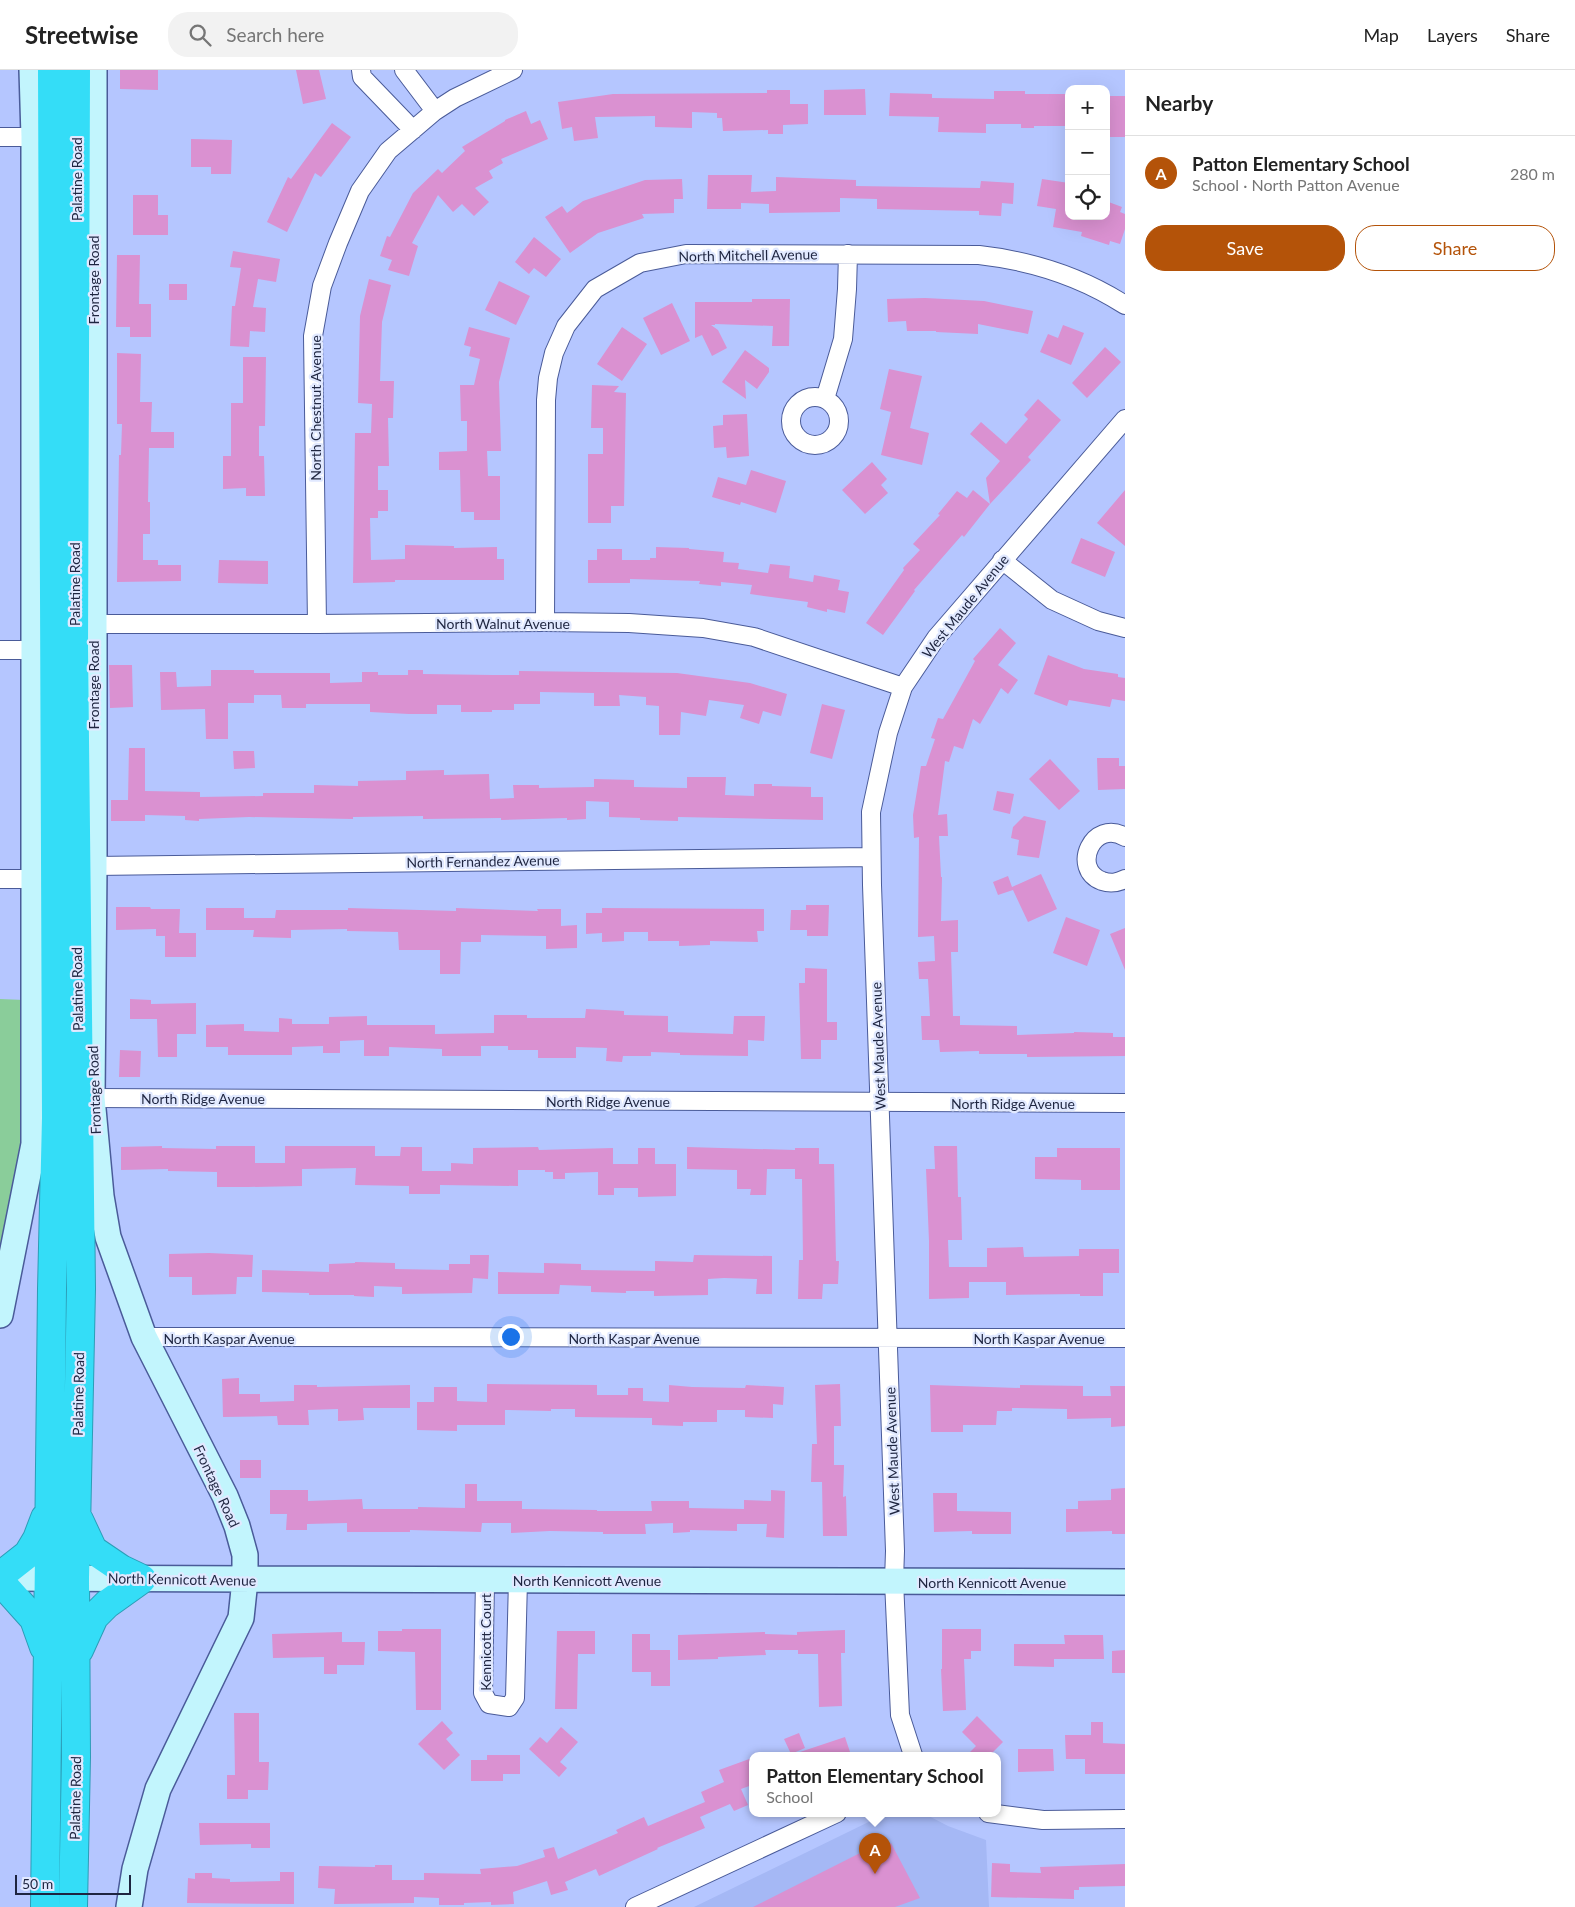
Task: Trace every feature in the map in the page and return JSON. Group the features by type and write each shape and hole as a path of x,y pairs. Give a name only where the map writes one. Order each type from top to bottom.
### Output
{"highway":[{"name":"Palatine Road","path":"52,70 56,1118 52,1270 50,1505 75,1658 76,1757 73,1907"},
{"name":"Palatine Road","path":"45,1907 48,1661 62,1578 76,1512 81,1289 74,648 76,70"},
{"path":"48,1661 40,1632 34,1619 0,1578 28,1554 37,1540 50,1505"},
{"path":"75,1658 94,1617 107,1604 142,1579 121,1569 93,1550 76,1512"}],"street":[{"path":"0,1315 34,1144 34,137 32,70"},
{"name":"Frontage Road","path":"94,70 94,866 92,1098 101,1196 108,1236 144,1338 225,1496 237,1526 245,1555 245,1580 241,1618 158,1789 135,1868 129,1907"},
{"path":"361,70 362,77 414,130"},
{"path":"404,70 435,111"},
{"name":"North Chestnut Avenue","path":"317,624 313,336 322,286 360,191 388,151 435,111 455,98 513,70"},
{"path":"0,137 34,137"},
{"name":"North Mitchell Avenue","path":"545,622 546,400 548,378 554,353 566,326 595,289 640,263 686,254 979,255 1010,258 1075,278 1100,288 1125,305"},
{"path":"825,398 843,339 848,254"},
{"name":"West Maude Avenue","path":"912,1752 900,1715 894,1581 895,1551 871,812 888,732 903,687 936,638 1125,419"},
{"path":"1002,560 1052,600 1098,621 1125,628"},
{"name":"North Walnut Avenue","path":"93,624 545,622 673,625 754,637 903,687"},
{"path":"0,650 34,650"},
{"path":"1125,837 1115,833 1100,836 1089,846 1087,854 1089,869 1097,879 1109,883 1125,879"},
{"name":"North Fernandez Avenue","path":"94,866 871,857"},
{"path":"0,879 33,879"},
{"name":"North Ridge Avenue","path":"92,1098 1125,1103"},
{"name":"North Kaspar Avenue","path":"144,1338 1125,1338"},
{"name":"North Kennicott Avenue","path":"0,1578 1125,1582"},
{"name":"Kennicott Court","path":"485,1580 483,1693 489,1704 500,1707 509,1707 515,1698 518,1580"},
{"path":"1001,1815 1042,1820 1125,1819"},
{"path":"635,1907 828,1817"}],"shaded area":[{"path":"879,1817 931,1817 948,1826 986,1840 989,1907 694,1907"}],"green space":[{"path":"0,999 25,1000 27,1141 0,1278"}],"building":[{"path":"120,70 158,70 158,90 120,89"},
{"path":"296,70 319,70 326,99 303,104"},
{"path":"865,89 866,115 824,115 824,90"},
{"path":"767,90 790,90 790,104 808,104 808,124 783,125 783,134 768,134 768,130 723,131 722,118 717,118 717,113 692,112 692,128 655,127 655,116 595,117 598,138 574,141 572,127 562,129 558,102 613,94 767,93"},
{"path":"994,91 1025,91 1025,94 1065,94 1065,126 1021,128 1021,124 986,124 986,133 938,132 939,117 889,116 890,93 932,94 932,98 994,99"},
{"path":"1110,96 1125,96 1125,137 1110,137"},
{"path":"526,111 531,124 540,120 548,139 501,159 503,163 489,171 493,178 475,188 489,202 474,216 462,204 453,212 438,195 412,243 418,246 409,276 388,270 392,260 380,256 387,236 390,237 413,193 438,169 442,173 465,151 462,147 505,120"},
{"path":"332,123 351,137 321,177 315,173 287,232 267,222 288,177 291,179"},
{"path":"191,139 232,140 231,174 211,174 211,167 191,167"},
{"path":"708,175 752,175 751,192 776,191 776,177 856,180 856,186 980,188 981,181 1014,183 1013,204 1002,203 1001,216 979,215 979,211 877,209 877,199 840,198 840,212 769,213 769,204 741,203 741,209 707,209"},
{"path":"682,179 683,199 674,199 674,213 642,214 644,218 598,233 570,253 545,217 562,206 567,213 583,201 645,180"},
{"path":"1042,179 1065,182 1065,220 1110,220 1110,202 1122,207 1120,212 1125,214 1125,229 1120,244 1110,241 1109,245 1081,236 1082,232 1053,227 1056,209 1037,206"},
{"path":"133,195 158,195 158,215 168,215 168,235 133,235"},
{"path":"534,237 561,259 546,277 534,268 529,274 515,262"},
{"path":"233,251 280,259 276,282 258,279 253,307 266,308 265,332 250,331 249,347 230,346 232,306 235,306 241,268 230,267"},
{"path":"117,255 140,255 139,304 151,304 151,337 130,337 130,327 116,327"},
{"path":"369,279 391,285 382,322 380,381 394,381 393,418 388,418 389,466 378,466 378,490 388,490 388,511 378,511 378,518 370,518 371,560 405,559 405,545 454,546 454,548 497,547 497,559 504,559 504,580 395,580 395,582 353,583 355,433 371,433 372,404 358,403 360,316"},
{"path":"499,281 530,296 516,325 485,310"},
{"path":"169,284 187,284 187,300 169,300"},
{"path":"925,298 984,301 1033,311 1028,334 978,324 978,334 907,331 906,321 888,322 887,299"},
{"path":"752,299 790,299 789,346 772,346 773,326 715,324 711,325 718,330 727,348 712,356 702,335 695,338 695,302 752,302"},
{"path":"672,303 690,341 661,355 643,318"},
{"path":"1063,325 1084,333 1071,365 1040,352 1048,334 1058,338"},
{"path":"469,327 510,338 499,382 501,451 487,451 488,476 500,476 500,520 474,520 474,512 461,512 460,470 439,470 439,452 467,451 467,421 461,421 460,385 474,385 480,359 469,356 471,347 464,345"},
{"path":"622,327 647,344 622,381 597,364"},
{"path":"1105,347 1121,362 1087,398 1072,383"},
{"path":"745,350 769,368 769,372 757,389 745,380 746,399 722,382"},
{"path":"117,353 141,354 140,402 152,402 151,432 174,432 174,448 149,448 148,502 150,502 150,534 143,534 143,560 158,560 158,565 181,565 181,581 117,582 119,455 121,455 122,424 117,424"},
{"path":"243,357 266,357 265,426 259,426 259,456 264,456 265,496 246,496 246,488 223,489 223,456 231,456 231,403 243,403"},
{"path":"889,369 922,376 910,428 929,433 922,465 881,455 891,412 880,409"},
{"path":"592,385 619,386 614,392 626,393 624,506 611,506 611,523 588,523 588,454 603,454 603,428 591,428"},
{"path":"1038,399 1061,420 1028,457 1031,460 990,504 986,478 1000,461 970,434 981,422 1006,444 1028,419 1024,415"},
{"path":"747,414 749,456 727,458 726,447 714,448 713,426 723,425 723,415"},
{"path":"872,462 887,479 881,485 888,493 865,514 842,490"},
{"path":"751,470 786,481 776,513 741,502 740,505 712,497 718,477 746,485"},
{"path":"973,490 990,504 964,537 962,535 914,590 883,635 866,623 904,570 903,568 920,550 913,544 940,515 938,514 957,491 967,498"},
{"path":"1125,490 1125,546 1097,523"},
{"path":"1081,538 1115,552 1105,577 1071,563"},
{"path":"656,547 724,552 723,562 739,563 738,569 768,573 770,564 790,566 789,578 813,582 814,575 840,580 838,590 849,592 845,613 827,609 827,612 807,607 808,602 750,594 752,585 721,582 721,586 699,584 700,581 630,579 630,583 588,583 588,560 597,560 597,549 622,549 622,560 650,560 650,558 656,558"},
{"path":"219,560 268,561 268,584 218,583"},
{"path":"1000,628 1016,643 998,665 1018,680 1008,694 1001,688 980,724 973,719 963,749 954,746 949,762 945,761 938,815 947,814 948,836 939,836 942,877 941,921 958,920 958,952 951,952 953,1016 960,1016 960,1025 1017,1026 1017,1035 1074,1032 1113,1033 1113,1037 1125,1037 1125,1056 1027,1057 1027,1054 979,1054 979,1051 940,1052 939,1040 922,1040 921,1016 930,1016 928,979 919,979 918,962 935,961 934,936 918,937 919,837 914,838 913,815 921,766 926,766 935,739 931,738 938,718 943,719 975,661 973,659"},
{"path":"1048,655 1084,669 1118,674 1118,677 1125,678 1125,701 1112,699 1110,707 1069,700 1067,706 1034,694"},
{"path":"109,665 132,665 133,707 110,708"},
{"path":"211,670 254,670 254,673 330,673 330,683 362,682 362,672 378,672 378,675 408,675 408,670 423,670 423,674 493,675 519,675 519,671 677,673 750,683 787,694 781,716 763,711 759,724 740,718 744,705 709,700 706,716 681,712 680,735 659,735 659,706 646,705 646,697 619,695 620,706 594,706 594,693 540,692 540,704 514,704 514,710 461,712 461,705 437,705 437,714 409,714 370,712 370,704 306,704 306,708 282,708 281,695 254,695 254,703 228,703 228,739 206,739 205,709 161,710 160,672 176,672 177,687 211,686"},
{"path":"822,704 845,710 832,759 810,753"},
{"path":"129,748 145,748 145,791 200,792 200,797 263,796 263,793 314,793 314,785 358,786 358,781 406,780 406,771 444,770 444,775 489,774 490,799 514,798 513,785 539,785 539,788 594,787 594,779 634,780 634,787 687,788 687,777 726,777 725,795 754,796 754,784 811,787 811,797 823,797 823,820 678,817 678,821 640,820 640,818 609,817 609,802 586,801 586,819 567,820 567,818 501,820 501,818 423,819 423,816 353,817 353,819 249,817 199,819 199,821 185,820 185,816 145,815 145,821 111,821 111,800 128,800"},
{"path":"233,751 254,751 255,768 234,769"},
{"path":"1097,758 1119,758 1119,766 1125,766 1125,789 1098,790"},
{"path":"1050,759 1080,791 1059,810 1029,779"},
{"path":"997,791 1014,794 1010,814 993,810"},
{"path":"1024,816 1046,821 1039,858 1017,855 1019,840 1011,838 1013,827"},
{"path":"1041,874 1057,909 1028,922 1013,890 998,895 993,882 1008,876 1012,887"},
{"path":"806,905 829,905 828,936 807,936 807,930 790,930 791,910 806,910"},
{"path":"116,907 180,909 179,933 196,933 196,957 165,957 165,936 156,936 156,929 116,930"},
{"path":"206,908 244,908 244,918 275,918 276,910 348,910 348,908 456,911 456,908 538,911 537,909 561,909 561,926 577,925 577,948 546,949 546,936 481,935 481,942 461,942 460,974 440,974 440,950 399,950 398,932 347,931 347,929 291,930 291,938 253,937 254,930 206,930"},
{"path":"602,908 764,909 764,931 757,931 758,942 710,941 710,945 679,946 679,941 648,941 648,932 624,932 624,941 602,942 602,933 586,934 586,913 602,913"},
{"path":"1066,917 1100,930 1087,966 1053,953"},
{"path":"1125,928 1125,970 1110,934"},
{"path":"805,968 827,969 827,1022 837,1022 837,1040 821,1040 821,1059 801,1059 799,983 805,983"},
{"path":"130,999 151,1000 151,1004 196,1003 196,1034 177,1034 177,1057 158,1057 157,1019 130,1019"},
{"path":"586,1009 624,1011 624,1015 668,1016 668,1032 733,1034 734,1016 765,1016 764,1041 748,1040 748,1056 680,1055 680,1053 651,1052 651,1056 623,1056 622,1062 606,1061 607,1048 576,1047 576,1058 538,1058 538,1050 508,1050 508,1046 481,1046 481,1056 442,1056 442,1049 389,1047 389,1056 364,1056 364,1040 340,1041 340,1053 323,1053 323,1046 292,1047 292,1055 228,1055 228,1047 206,1047 206,1025 244,1024 244,1031 279,1032 279,1018 292,1019 292,1024 329,1024 329,1017 367,1016 367,1025 435,1025 435,1034 494,1033 494,1015 527,1015 527,1018 585,1018"},
{"path":"120,1050 141,1051 140,1077 119,1077"},
{"path":"162,1146 162,1148 216,1149 216,1146 255,1146 255,1163 285,1163 285,1146 375,1146 375,1156 400,1156 401,1147 422,1147 422,1171 451,1171 451,1163 473,1164 473,1148 538,1147 539,1150 613,1148 613,1164 638,1164 638,1148 655,1148 655,1164 676,1164 676,1196 638,1197 638,1188 614,1188 614,1195 598,1195 598,1172 565,1173 565,1179 553,1179 553,1172 545,1172 545,1170 518,1170 518,1186 440,1185 440,1194 409,1194 409,1186 355,1185 356,1168 302,1169 302,1186 248,1187 217,1187 217,1172 168,1171 168,1169 121,1170 121,1147"},
{"path":"934,1146 957,1146 958,1197 961,1197 962,1240 948,1240 949,1267 987,1267 987,1248 1023,1247 1024,1257 1079,1256 1079,1249 1119,1249 1119,1273 1103,1273 1103,1296 1080,1296 1080,1294 1006,1295 1006,1282 969,1282 969,1298 929,1299 926,1169 935,1169"},
{"path":"687,1147 795,1150 795,1148 819,1148 819,1164 834,1164 836,1261 839,1261 838,1284 823,1284 822,1299 798,1299 799,1260 803,1260 802,1179 795,1179 795,1169 767,1169 766,1195 750,1195 751,1189 737,1189 737,1170 687,1169"},
{"path":"1057,1148 1120,1148 1120,1190 1081,1190 1081,1180 1035,1179 1035,1157 1057,1157"},
{"path":"169,1254 253,1255 252,1277 237,1277 236,1294 192,1295 192,1277 169,1277"},
{"path":"470,1255 489,1255 488,1279 473,1278 472,1293 402,1294 402,1287 374,1286 374,1297 262,1292 262,1270 329,1272 329,1264 355,1262 395,1263 395,1269 449,1270 449,1264 470,1264"},
{"path":"694,1255 772,1256 772,1294 756,1294 757,1279 724,1278 708,1279 708,1295 654,1296 654,1291 626,1291 626,1293 591,1292 591,1286 560,1285 559,1294 498,1294 498,1272 544,1273 544,1263 581,1264 581,1270 655,1271 655,1261 693,1262"},
{"path":"239,1378 239,1394 260,1394 260,1402 294,1401 294,1385 317,1385 317,1387 410,1385 410,1408 363,1408 364,1420 338,1421 338,1409 308,1410 309,1425 278,1425 277,1416 223,1417 222,1379"},
{"path":"487,1384 597,1385 597,1395 628,1395 628,1388 643,1388 643,1401 669,1402 669,1385 745,1388 746,1385 784,1387 783,1405 773,1404 773,1418 745,1417 745,1410 717,1410 717,1422 683,1422 683,1426 652,1425 652,1418 575,1417 575,1409 551,1409 551,1411 505,1410 505,1425 457,1425 457,1431 417,1430 417,1402 434,1402 434,1387 457,1387 457,1401 487,1402"},
{"path":"840,1384 841,1426 834,1426 834,1465 844,1465 843,1497 846,1496 847,1536 823,1536 822,1482 811,1482 812,1444 817,1444 815,1385"},
{"path":"930,1385 1020,1388 1020,1385 1083,1386 1083,1396 1111,1396 1110,1386 1125,1386 1125,1426 1111,1427 1111,1418 1067,1419 1067,1409 1012,1408 1012,1411 997,1411 996,1425 963,1425 963,1432 931,1432"},
{"path":"240,1460 261,1460 261,1478 240,1478"},
{"path":"465,1484 477,1484 477,1501 522,1501 522,1509 597,1511 652,1511 651,1501 689,1501 689,1508 744,1509 744,1500 771,1501 771,1490 785,1491 784,1538 766,1537 767,1524 737,1524 737,1531 690,1530 690,1532 673,1533 673,1523 645,1524 646,1534 550,1531 511,1533 511,1523 482,1523 481,1532 410,1530 410,1532 347,1532 347,1523 307,1524 307,1530 286,1530 287,1514 270,1514 270,1490 308,1490 308,1501 362,1499 363,1509 465,1508"},
{"path":"1125,1488 1125,1534 1112,1534 1112,1531 1066,1532 1066,1509 1078,1509 1078,1501 1111,1500 1111,1489"},
{"path":"933,1493 957,1493 957,1511 1011,1512 1011,1534 972,1534 972,1531 934,1532"},
{"path":"402,1629 441,1629 441,1710 416,1710 415,1652 378,1651 378,1631 402,1631"},
{"path":"942,1629 981,1629 981,1651 971,1651 971,1659 964,1659 966,1710 943,1711"},
{"path":"845,1630 845,1653 841,1653 842,1706 819,1707 818,1654 798,1654 798,1650 765,1650 766,1655 678,1660 678,1635 765,1632 765,1634 797,1635 797,1632"},
{"path":"557,1631 595,1631 595,1654 578,1654 577,1709 555,1709"},
{"path":"342,1632 342,1642 365,1642 364,1665 337,1665 337,1674 324,1674 324,1657 273,1658 272,1634"},
{"path":"632,1634 650,1634 650,1650 670,1650 670,1686 651,1686 651,1672 632,1672"},
{"path":"1064,1635 1103,1635 1104,1659 1054,1659 1054,1667 1014,1666 1014,1644 1065,1644"},
{"path":"1125,1650 1125,1673 1112,1673 1112,1651"},
{"path":"234,1713 259,1713 259,1762 269,1762 268,1790 248,1790 248,1799 227,1799 227,1775 235,1775"},
{"path":"977,1716 1003,1742 993,1752 970,1752 976,1746 962,1732"},
{"path":"442,1721 453,1733 446,1739 460,1755 444,1770 418,1744"},
{"path":"1091,1722 1103,1722 1103,1743 1125,1744 1125,1774 1085,1774 1085,1759 1066,1759 1065,1735 1091,1735"},
{"path":"561,1727 578,1742 560,1762 567,1768 559,1777 529,1749 540,1737 547,1743"},
{"path":"799,1733 805,1748 790,1752 784,1739"},
{"path":"845,1737 850,1752 800,1752"},
{"path":"1018,1749 1053,1749 1054,1771 1018,1772"},
{"path":"487,1755 520,1755 520,1774 503,1774 503,1781 471,1781 471,1760 487,1760"},
{"path":"749,1759 749,1786 741,1789 748,1805 734,1811 730,1804 700,1817 705,1828 657,1848 599,1876 596,1869 565,1882 568,1890 551,1895 547,1881 513,1892 514,1904 491,1905 491,1902 439,1905 439,1898 414,1897 414,1903 334,1904 335,1889 318,1888 319,1866 375,1867 375,1865 392,1865 392,1880 424,1880 424,1873 481,1874 480,1869 517,1866 545,1857 543,1850 554,1847 558,1859 618,1833 616,1830 644,1817 648,1826 705,1802 701,1792 724,1782 719,1770"},
{"path":"199,1823 270,1823 270,1848 251,1848 251,1844 200,1845"},
{"path":"891,1843 920,1898 895,1907 753,1907 868,1849 871,1858"},
{"path":"992,1863 1010,1864 1010,1872 1041,1873 1040,1867 1125,1864 1125,1886 1079,1887 1079,1890 1074,1890 1074,1899 991,1897"},
{"path":"280,1872 294,1872 294,1904 187,1903 188,1878 195,1879 195,1873 212,1873 212,1878 230,1879 230,1882 280,1881"}],"place":[{"name":"Patton Elementary School","path":"875,1874"}]}
